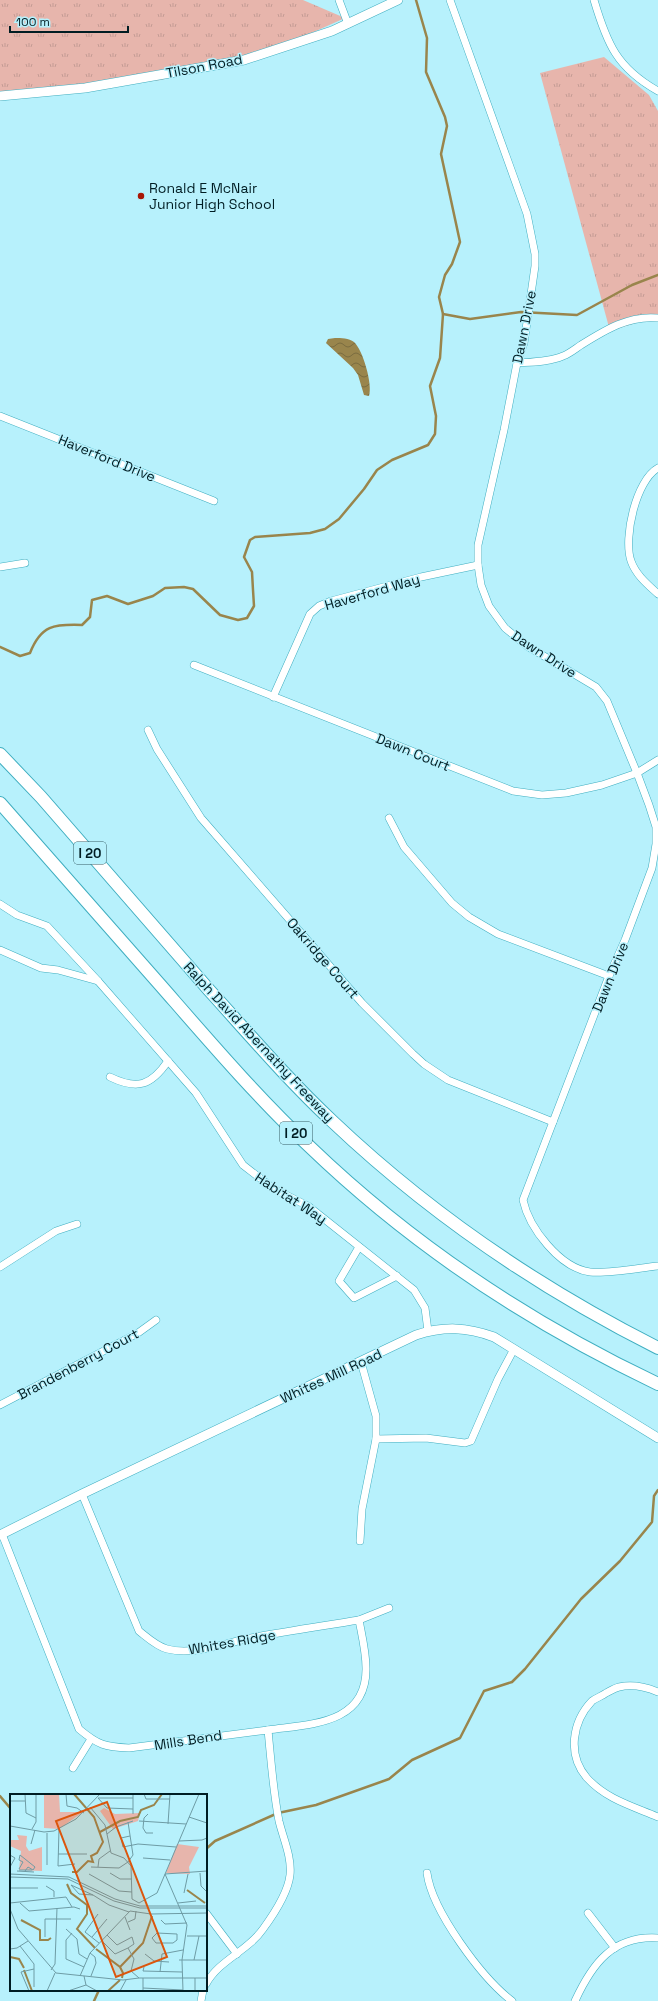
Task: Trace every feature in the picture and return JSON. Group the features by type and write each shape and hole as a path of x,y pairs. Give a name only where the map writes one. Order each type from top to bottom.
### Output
{"highway":[{"name":"Ralph David Abernathy Freeway","path":"0,754 41,797 285,1074 364,1151 415,1193 494,1252 578,1305 658,1348"},
{"name":"I 20","path":"0,803 240,1076 340,1174 418,1238 480,1282 564,1335 658,1384"}],"street":[{"path":"339,0 348,24"},
{"name":"Tilson Road","path":"0,97 85,88 244,60 348,24 398,0"},
{"name":"Dawn Drive","path":"450,0 527,214 535,254 534,279 524,344 517,363 503,438 478,545 478,565 481,586 490,606 505,628 527,646 596,687 607,701 638,773 656,827 656,844 652,868 626,940 609,976 524,1200 530,1218 537,1232 546,1244 564,1259 587,1271 658,1266"},
{"path":"594,0 616,57 630,73 658,91"},
{"path":"517,363 540,362 563,356 600,333 625,320 648,317 658,318"},
{"name":"Haverford Drive","path":"0,416 214,501"},
{"path":"658,468 645,480 638,495 630,523 628,548 631,562 642,579 658,594"},
{"path":"0,567 25,563"},
{"name":"Haverford Way","path":"273,697 310,614 319,606 331,601 421,577 478,565"},
{"name":"Dawn Court","path":"194,665 513,791 542,795 566,793 602,785 638,773 658,760"},
{"name":"Oakridge Court","path":"148,730 157,749 201,818 362,1003 413,1054 424,1064 448,1080 553,1122"},
{"path":"389,818 404,847 452,903 469,917 498,934 609,976"},
{"name":"Habitat Way","path":"0,904 17,915 47,926 98,981 196,1093 243,1165 274,1189 308,1206 414,1290 425,1308 428,1331"},
{"path":"0,950 41,968 58,970 98,981"},
{"path":"110,1077 123,1083 136,1085 152,1080 168,1061"},
{"path":"0,1267 56,1231 77,1224"},
{"path":"359,1247 339,1281 354,1298 397,1276"},
{"name":"Brandenberry Court","path":"0,1405 138,1333 156,1320"},
{"name":"Whites Mill Road","path":"1,1534 82,1494 428,1331 463,1328 494,1337 658,1438"},
{"path":"376,1439 433,1439 465,1443 471,1441 498,1379 514,1349"},
{"path":"360,1541 362,1509 376,1439 376,1416 361,1362"},
{"name":"Whites Ridge","path":"82,1494 139,1631 155,1644 167,1649 182,1651 205,1649 250,1638 359,1620 389,1608"},
{"name":"Mills Bend","path":"1,1534 79,1730 91,1739 106,1747 129,1748 268,1730"},
{"path":"207,1982 214,1972 254,1942 277,1908 290,1876 288,1857 279,1821 274,1791 268,1730 331,1720 343,1714 352,1706 361,1693 366,1679 366,1660 359,1620"},
{"path":"658,1692 648,1688 624,1686 618,1687 593,1700 579,1720 575,1734 573,1751 579,1766 586,1777 605,1795 658,1817"},
{"path":"73,1768 91,1739"},
{"path":"427,1873 429,1886 434,1899 461,1942 484,1974 503,1994 512,2001"},
{"path":"588,1913 615,1948"},
{"path":"207,1914 237,1954"},
{"path":"575,2001 586,1977 596,1964 615,1948 625,1943 646,1937 658,1938"},
{"path":"201,2001 203,1991"}],"green space":[{"path":"0,0 303,0 345,18 278,48 161,80 62,92 0,96"},
{"path":"604,57 649,95 658,111 658,316 610,331 540,73"}],"water":[{"path":"345,338 354,342 361,352 370,384 369,396 364,395 358,375 353,368 326,343 328,339"}],"waterway":[{"path":"0,647 20,656 30,653 39,637 50,628 64,625 82,625 90,617 92,600 107,596 128,604 153,596 165,588 184,587 193,589 220,615 238,620 247,618 254,606 252,572 244,557 250,540 255,537 310,533 325,529 339,519 364,489 377,470 392,460 428,445 435,434 436,416 430,386 440,358 443,314 439,297 445,275 452,264 460,242 441,154 447,126 445,117 426,72 427,38 416,0"},
{"path":"443,314 470,319 521,312 577,315 632,285 658,275"},
{"path":"207,1848 215,1841 278,1813 316,1805 389,1779 412,1760 460,1738 484,1691 512,1682 525,1669 581,1599 620,1561 652,1522 654,1496 658,1490"},
{"path":"0,1796 10,1808"},
{"path":"94,2001 99,1991"}],"place":[{"name":"Ronald E McNair Junior High School","path":"141,196"}]}
